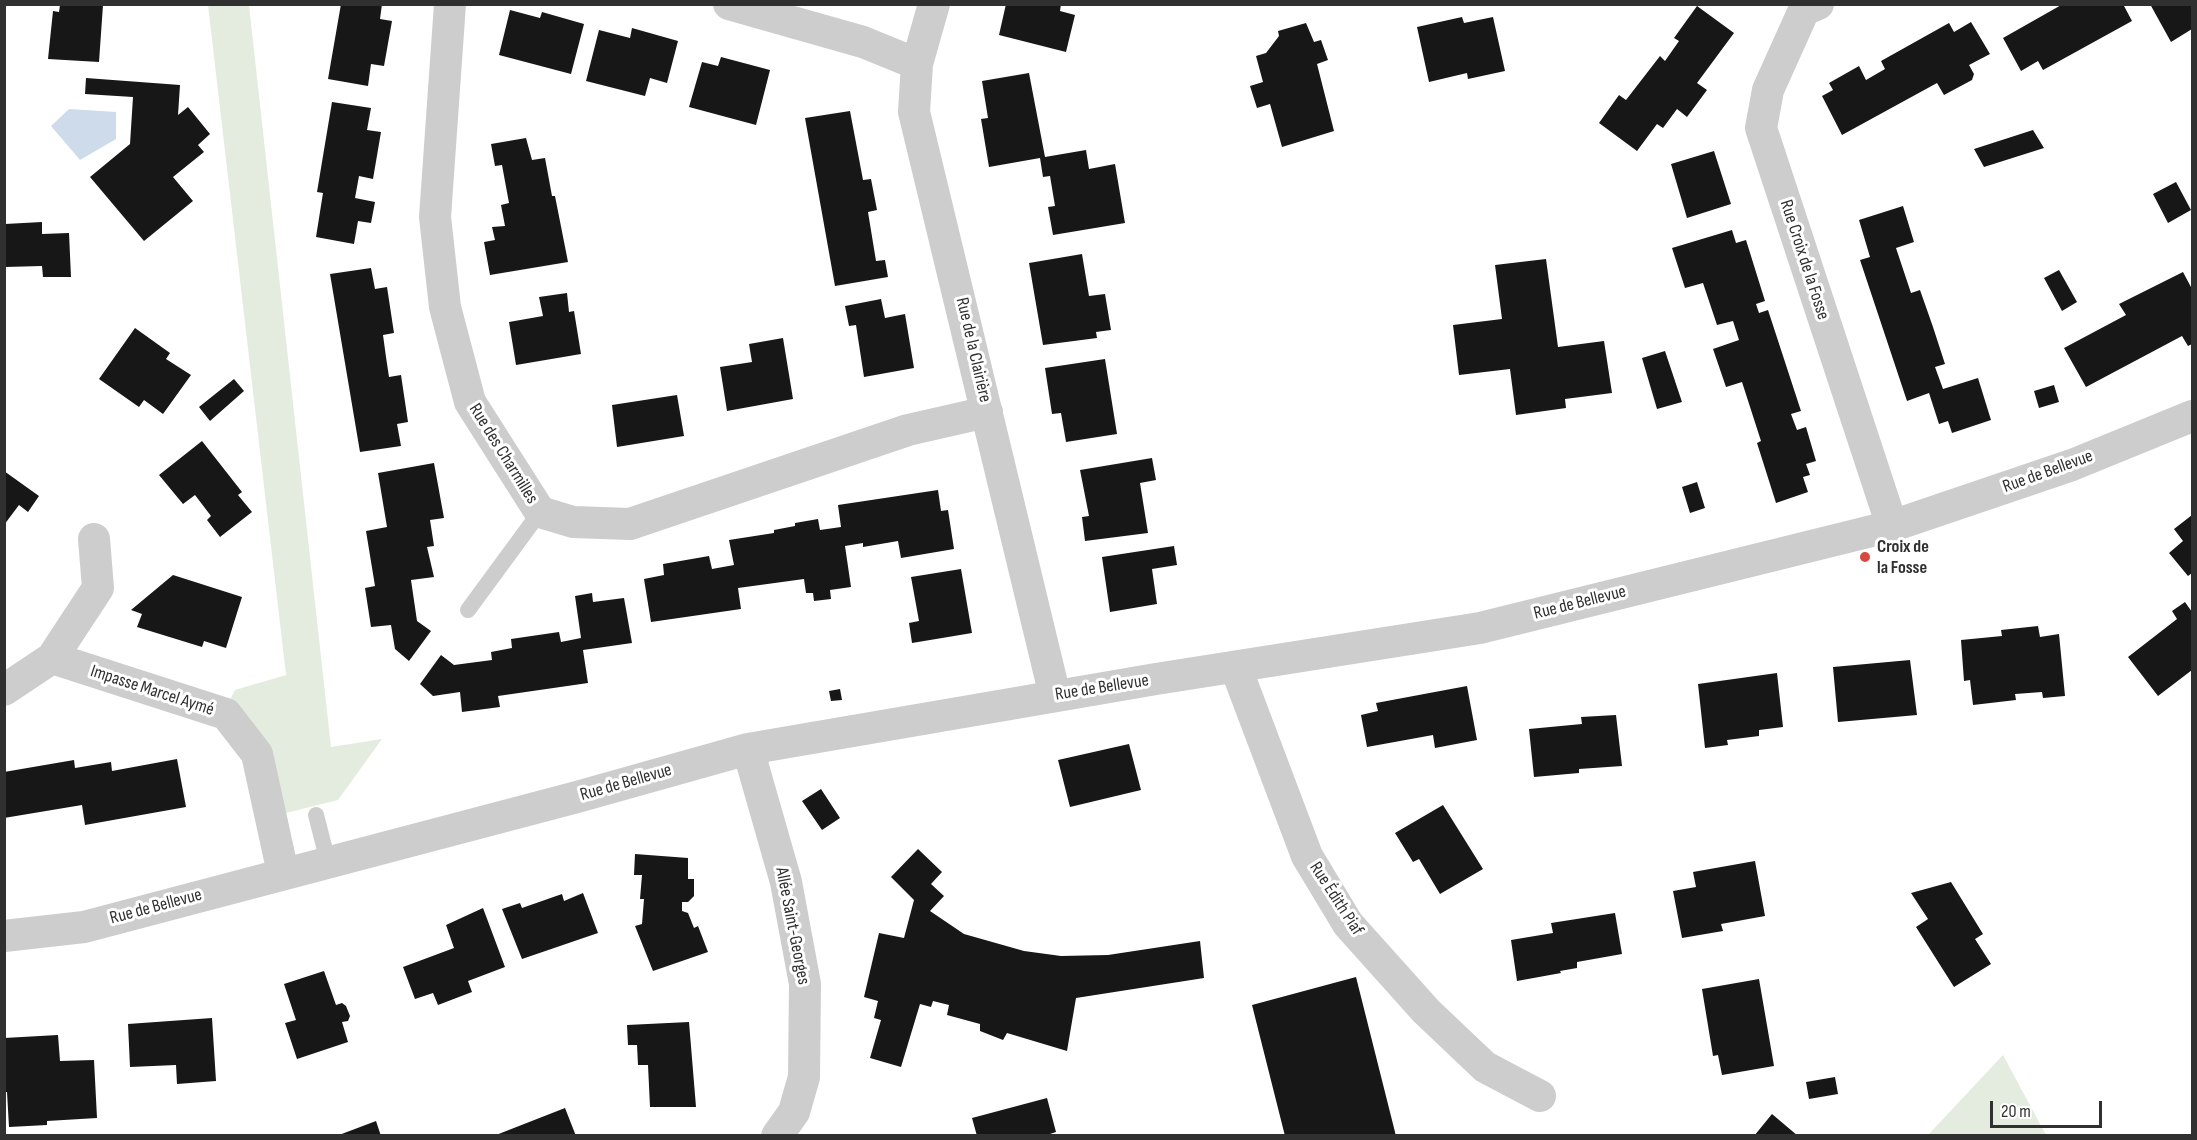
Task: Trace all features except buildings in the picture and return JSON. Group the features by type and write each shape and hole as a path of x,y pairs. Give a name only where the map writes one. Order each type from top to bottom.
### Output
{"street":[{"name":"Rue des Charmilles","path":"450,4 435,217 445,307 470,402 540,512 573,522 630,524 908,430 987,412"},
{"path":"729,4 863,42 917,64"},
{"name":"Rue de la Clairière","path":"934,4 917,64 914,112 1055,696"},
{"name":"Rue Croix de la Fosse","path":"1806,6 1768,90 1761,128 1892,526"},
{"name":"Rue de Bellevue","path":"4,936 84,927 577,797 748,749 1055,696 1480,628 1892,526 2073,465 2193,416"},
{"path":"4,690 52,658 98,588 94,539"},
{"name":"Impasse Marcel Aymé","path":"52,658 226,714 257,754 283,873"},
{"name":"Rue Édith Piaf","path":"1236,668 1307,856 1348,924 1426,1011 1485,1066 1540,1096"},
{"name":"Allée Saint-Georges","path":"748,749 786,882 805,984 804,1077 794,1112 777,1136"}],"lane":[{"path":"468,610 540,512"},
{"path":"316,815 328,861"}],"shaded area":[{"path":"208,5 249,5 331,747 382,739 338,800 286,813 272,756 230,700 235,690 286,675"},
{"path":"2003,1055 2046,1135 1928,1135"}],"water":[{"path":"69,109 116,112 116,139 80,160 51,126"}],"place":[{"name":"Croix de la Fosse","path":"1865,557"}]}
